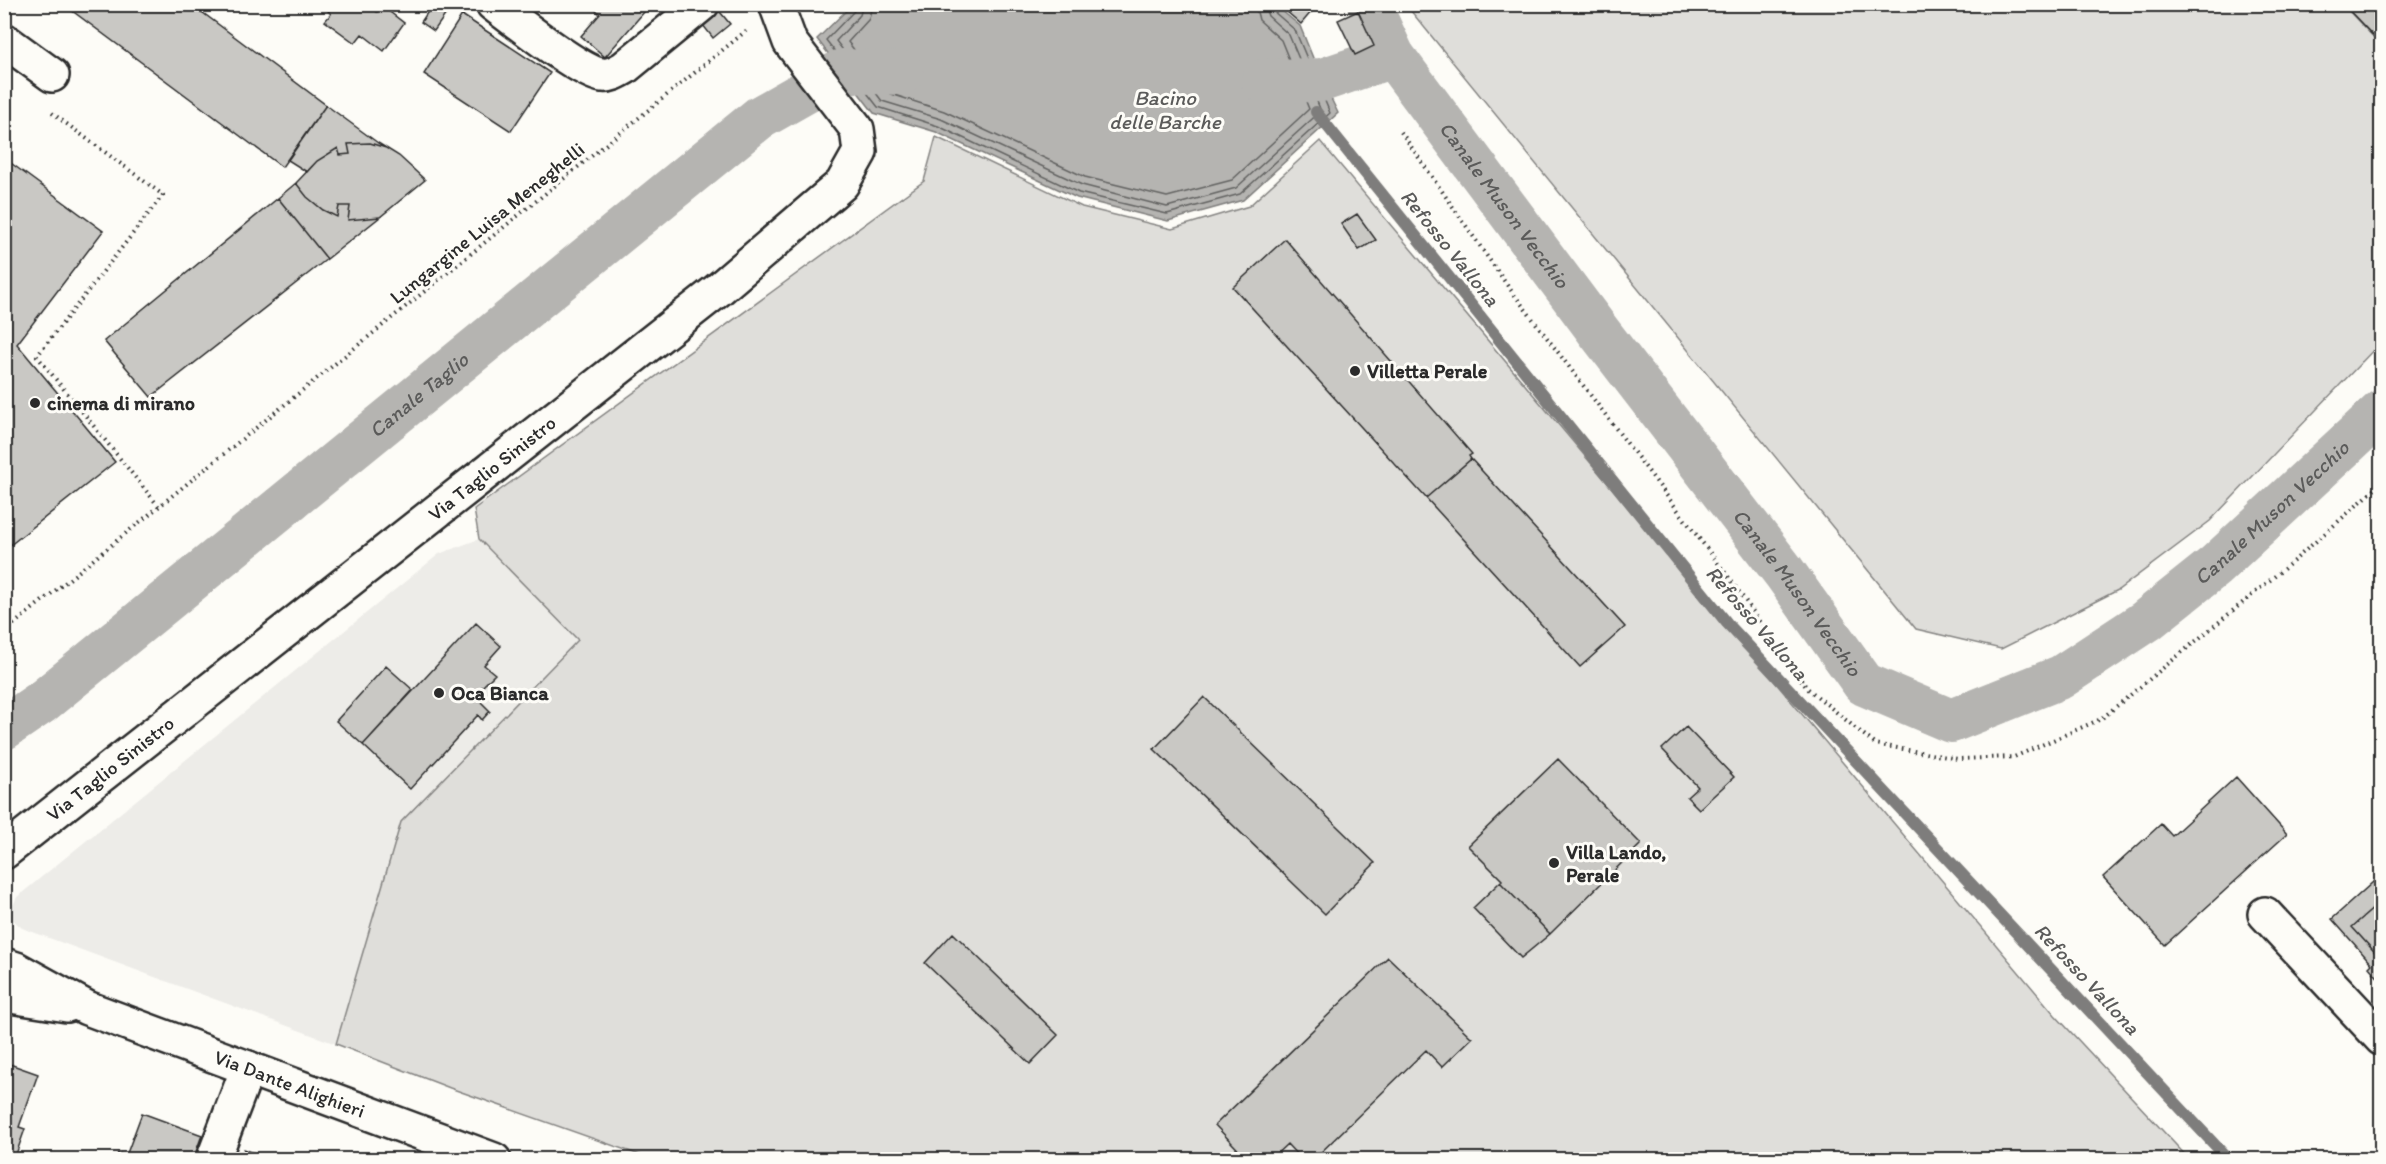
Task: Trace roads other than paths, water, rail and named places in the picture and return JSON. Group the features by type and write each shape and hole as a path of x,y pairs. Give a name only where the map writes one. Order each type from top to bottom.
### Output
{"street":[{"path":"493,4 549,45 594,73 604,76 614,74 624,68 702,4"},
{"name":"Via Taglio Sinistro","path":"4,852 718,290 842,184 860,153 857,129 790,42 776,4"},
{"path":"4,40 52,75"},
{"path":"2265,914 2382,1039"},
{"name":"Via Dante Alighieri","path":"7,971 87,1008 494,1160"},
{"path":"213,1160 248,1068"}],"water":[{"name":"Bacino delle Barche","path":"852,5 1275,5 1300,26 1338,113 1243,200 1168,221 1077,198 936,132 874,113 817,39"}],"waterway":[{"name":"Canale Muson Vecchio","path":"1369,4 1393,56 1599,332 1784,572 1864,684 1951,721 2061,677 2146,621 2215,566 2382,411"},
{"path":"1263,81 1322,80 1393,56"},
{"name":"Canale Taglio","path":"4,728 42,702 759,118 842,71 902,73"},
{"name":"Refosso Vallona","path":"1316,112 1727,623 2229,1160"}],"place":[{"name":"Villetta Perale","path":"1355,371"},
{"name":"cinema di mirano","path":"35,403"},
{"name":"Oca Bianca","path":"439,693"},
{"name":"Villa Lando, Perale","path":"1554,863"}]}
